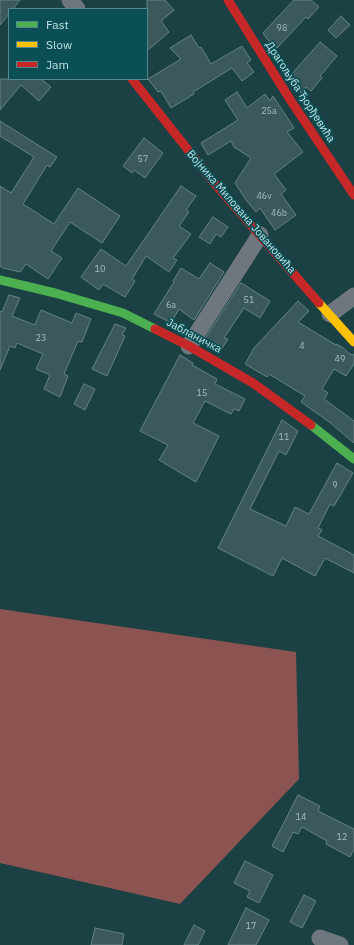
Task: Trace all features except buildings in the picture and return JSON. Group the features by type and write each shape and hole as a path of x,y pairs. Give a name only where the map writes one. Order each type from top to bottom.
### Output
{"street":[{"path":"70,0 76,8"},
{"name":"Драгољуба Ђорђевића","path":"228,0 291,101 354,196"},
{"name":"Војника Милована Јовановића","path":"133,80 215,184 354,342"},
{"path":"189,346 260,235"},
{"name":"Јабланичка","path":"0,280 56,293 123,313 189,346 253,384 320,431 354,459"},
{"path":"330,314 354,296"},
{"path":"320,938 340,945"}],"shaded area":[{"path":"0,609 296,652 299,779 180,904 0,863"}],"traffic: fast":[{"path":"0,280 55,293 123,313 155,329"},
{"path":"311,425 354,459"}],"traffic: slow":[{"path":"319,303 354,342"}],"traffic: jam":[{"path":"228,0 291,101 354,195"},
{"path":"133,80 215,184 319,303"},
{"path":"155,329 189,346 253,383 311,425"}]}
